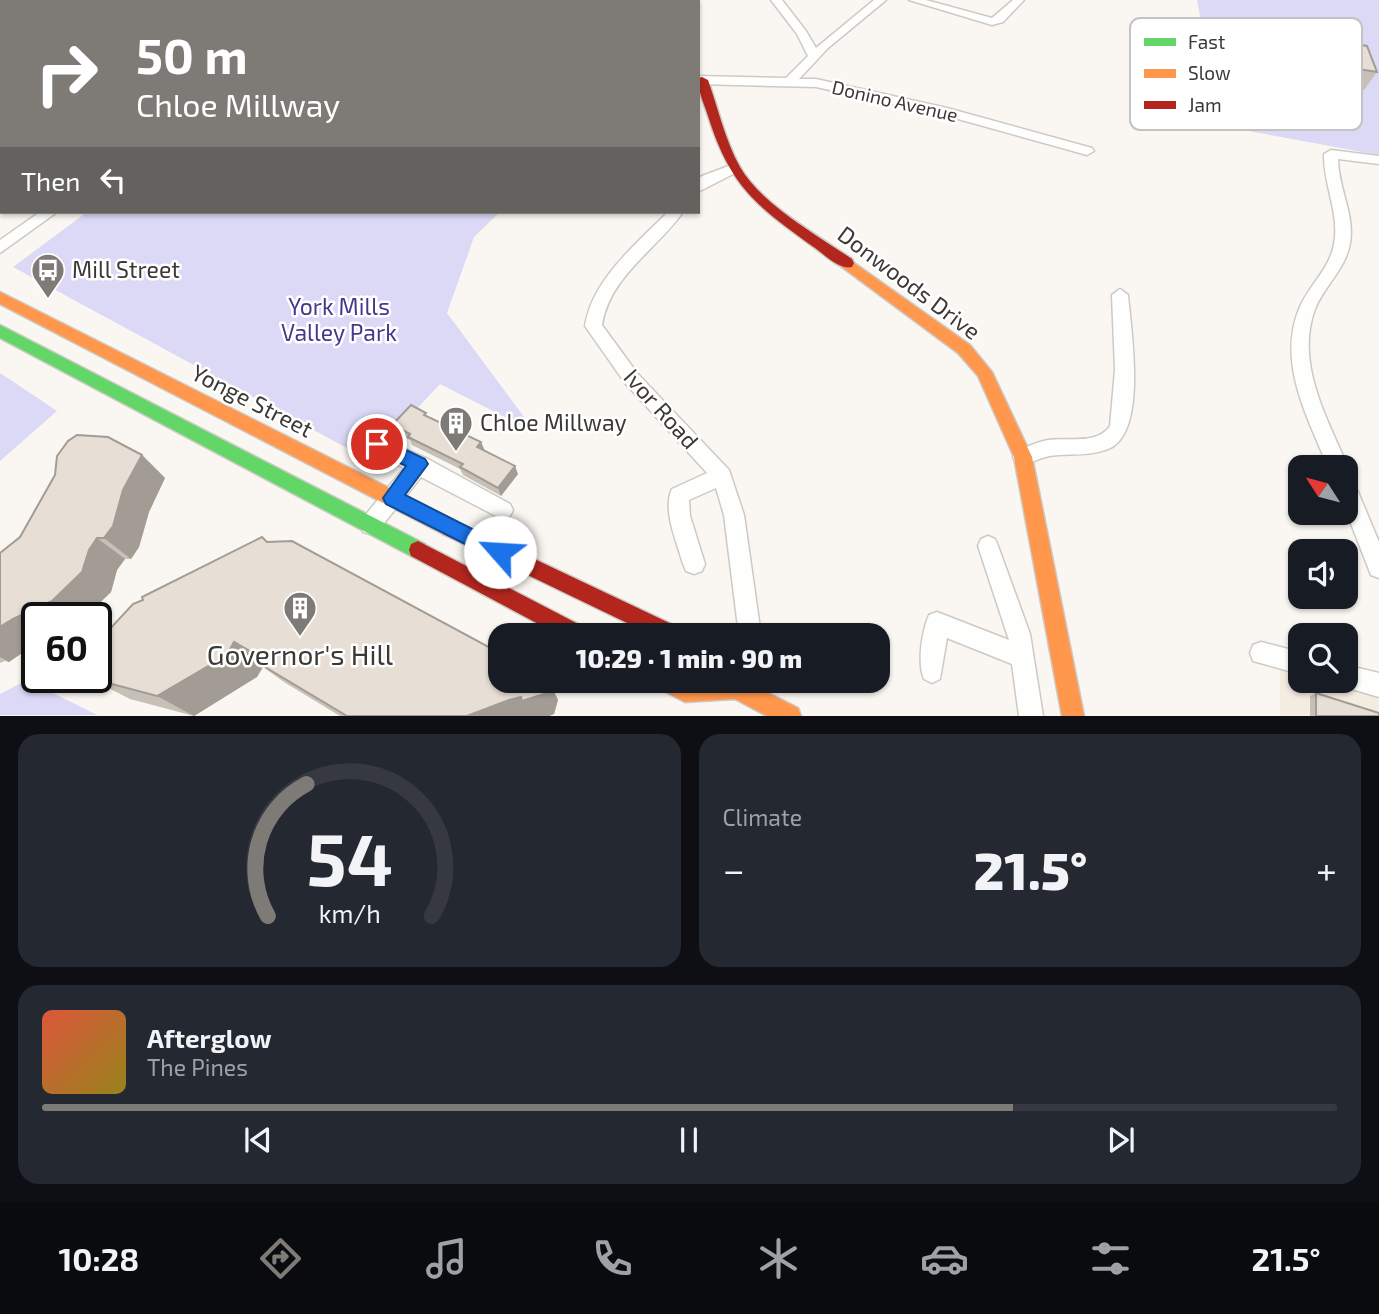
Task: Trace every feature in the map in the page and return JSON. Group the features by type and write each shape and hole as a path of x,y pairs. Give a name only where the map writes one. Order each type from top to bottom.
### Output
{"main road":[{"name":"Donwoods Drive","path":"700,80 734,168 752,189 794,225 964,349 984,372 1023,457 1073,716"},
{"name":"Yonge Street","path":"0,297 392,498 648,623"},
{"path":"0,331 556,623"},
{"path":"752,693 790,716"}],"street":[{"path":"776,0 802,33 814,56"},
{"path":"790,81 814,56 881,0"},
{"path":"914,0 992,22 999,20 1019,0"},
{"name":"Donino Avenue","path":"700,80 816,83 942,111 1087,151"},
{"path":"1333,455 1304,379 1301,333 1308,307 1337,261 1342,241 1343,215 1331,154 1379,160"},
{"path":"700,185 707,179 734,168"},
{"path":"0,248 47,214"},
{"name":"Ivor Road","path":"674,214 601,298 592,317 593,326 631,378 722,476 734,515 748,623"},
{"path":"1023,457 1041,449 1090,446 1111,439 1119,430 1124,392 1121,295"},
{"path":"377,444 503,510"},
{"path":"370,525 419,464"},
{"path":"694,564 680,516 679,495 722,476"},
{"path":"1358,516 1379,568"},
{"path":"988,546 1015,618 1031,716"},
{"path":"932,671 937,623 1022,657"},
{"path":"1261,653 1288,660"},
{"path":"1358,680 1379,685"}],"shaded area":[{"path":"1280,668 1288,670 1288,693 1358,693 1358,689 1379,695 1379,715 1280,716"}],"green space":[{"path":"1197,0 1379,0 1379,155 1243,130 1362,130 1362,18 1200,18"},
{"name":"York Mills Valley Park","path":"84,214 498,214 474,237 447,313 536,433 440,384 369,460 13,267"},
{"path":"0,373 57,411 0,461"},
{"path":"21,683 21,693 53,693 97,715 0,715 0,694"}],"building":[{"path":"1362,45 1367,46 1377,72 1362,70"},
{"name":"Chloe Millway","path":"411,405 426,413 424,415 481,442 477,447 515,466 498,488 460,467 463,464 408,437 410,434 392,425"},
{"path":"77,435 108,437 142,455 123,490 113,526 104,538 97,538 89,550 82,572 52,601 21,602 21,615 0,627 0,553 20,537 55,475 57,456 68,441"},
{"name":"Governor's Hill","path":"262,537 267,542 292,541 488,647 488,693 544,693 522,701 521,697 509,700 467,716 347,716 255,661 255,654 234,642 227,655 157,696 112,684 112,626 133,604 143,600 142,597"},
{"path":"1316,693 1379,713 1379,716 1316,716"}],"traffic: fast":[{"path":"0,331 418,550"}],"traffic: slow":[{"path":"847,263 964,349 984,372 1023,457 1073,716"},
{"path":"0,297 450,528"},
{"path":"746,693 790,716"}],"traffic: jam":[{"path":"702,80 724,145 741,178 784,218 847,263"},
{"path":"450,528 648,623"},
{"path":"418,550 556,623"}],"place":[{"name":"Mill Street","path":"48,300"},
{"name":"Chloe Millway","path":"456,453"},
{"name":"Governor's Hill","path":"300,638"}],"route":[{"path":"377,444 419,464 392,498 500,552"}]}
